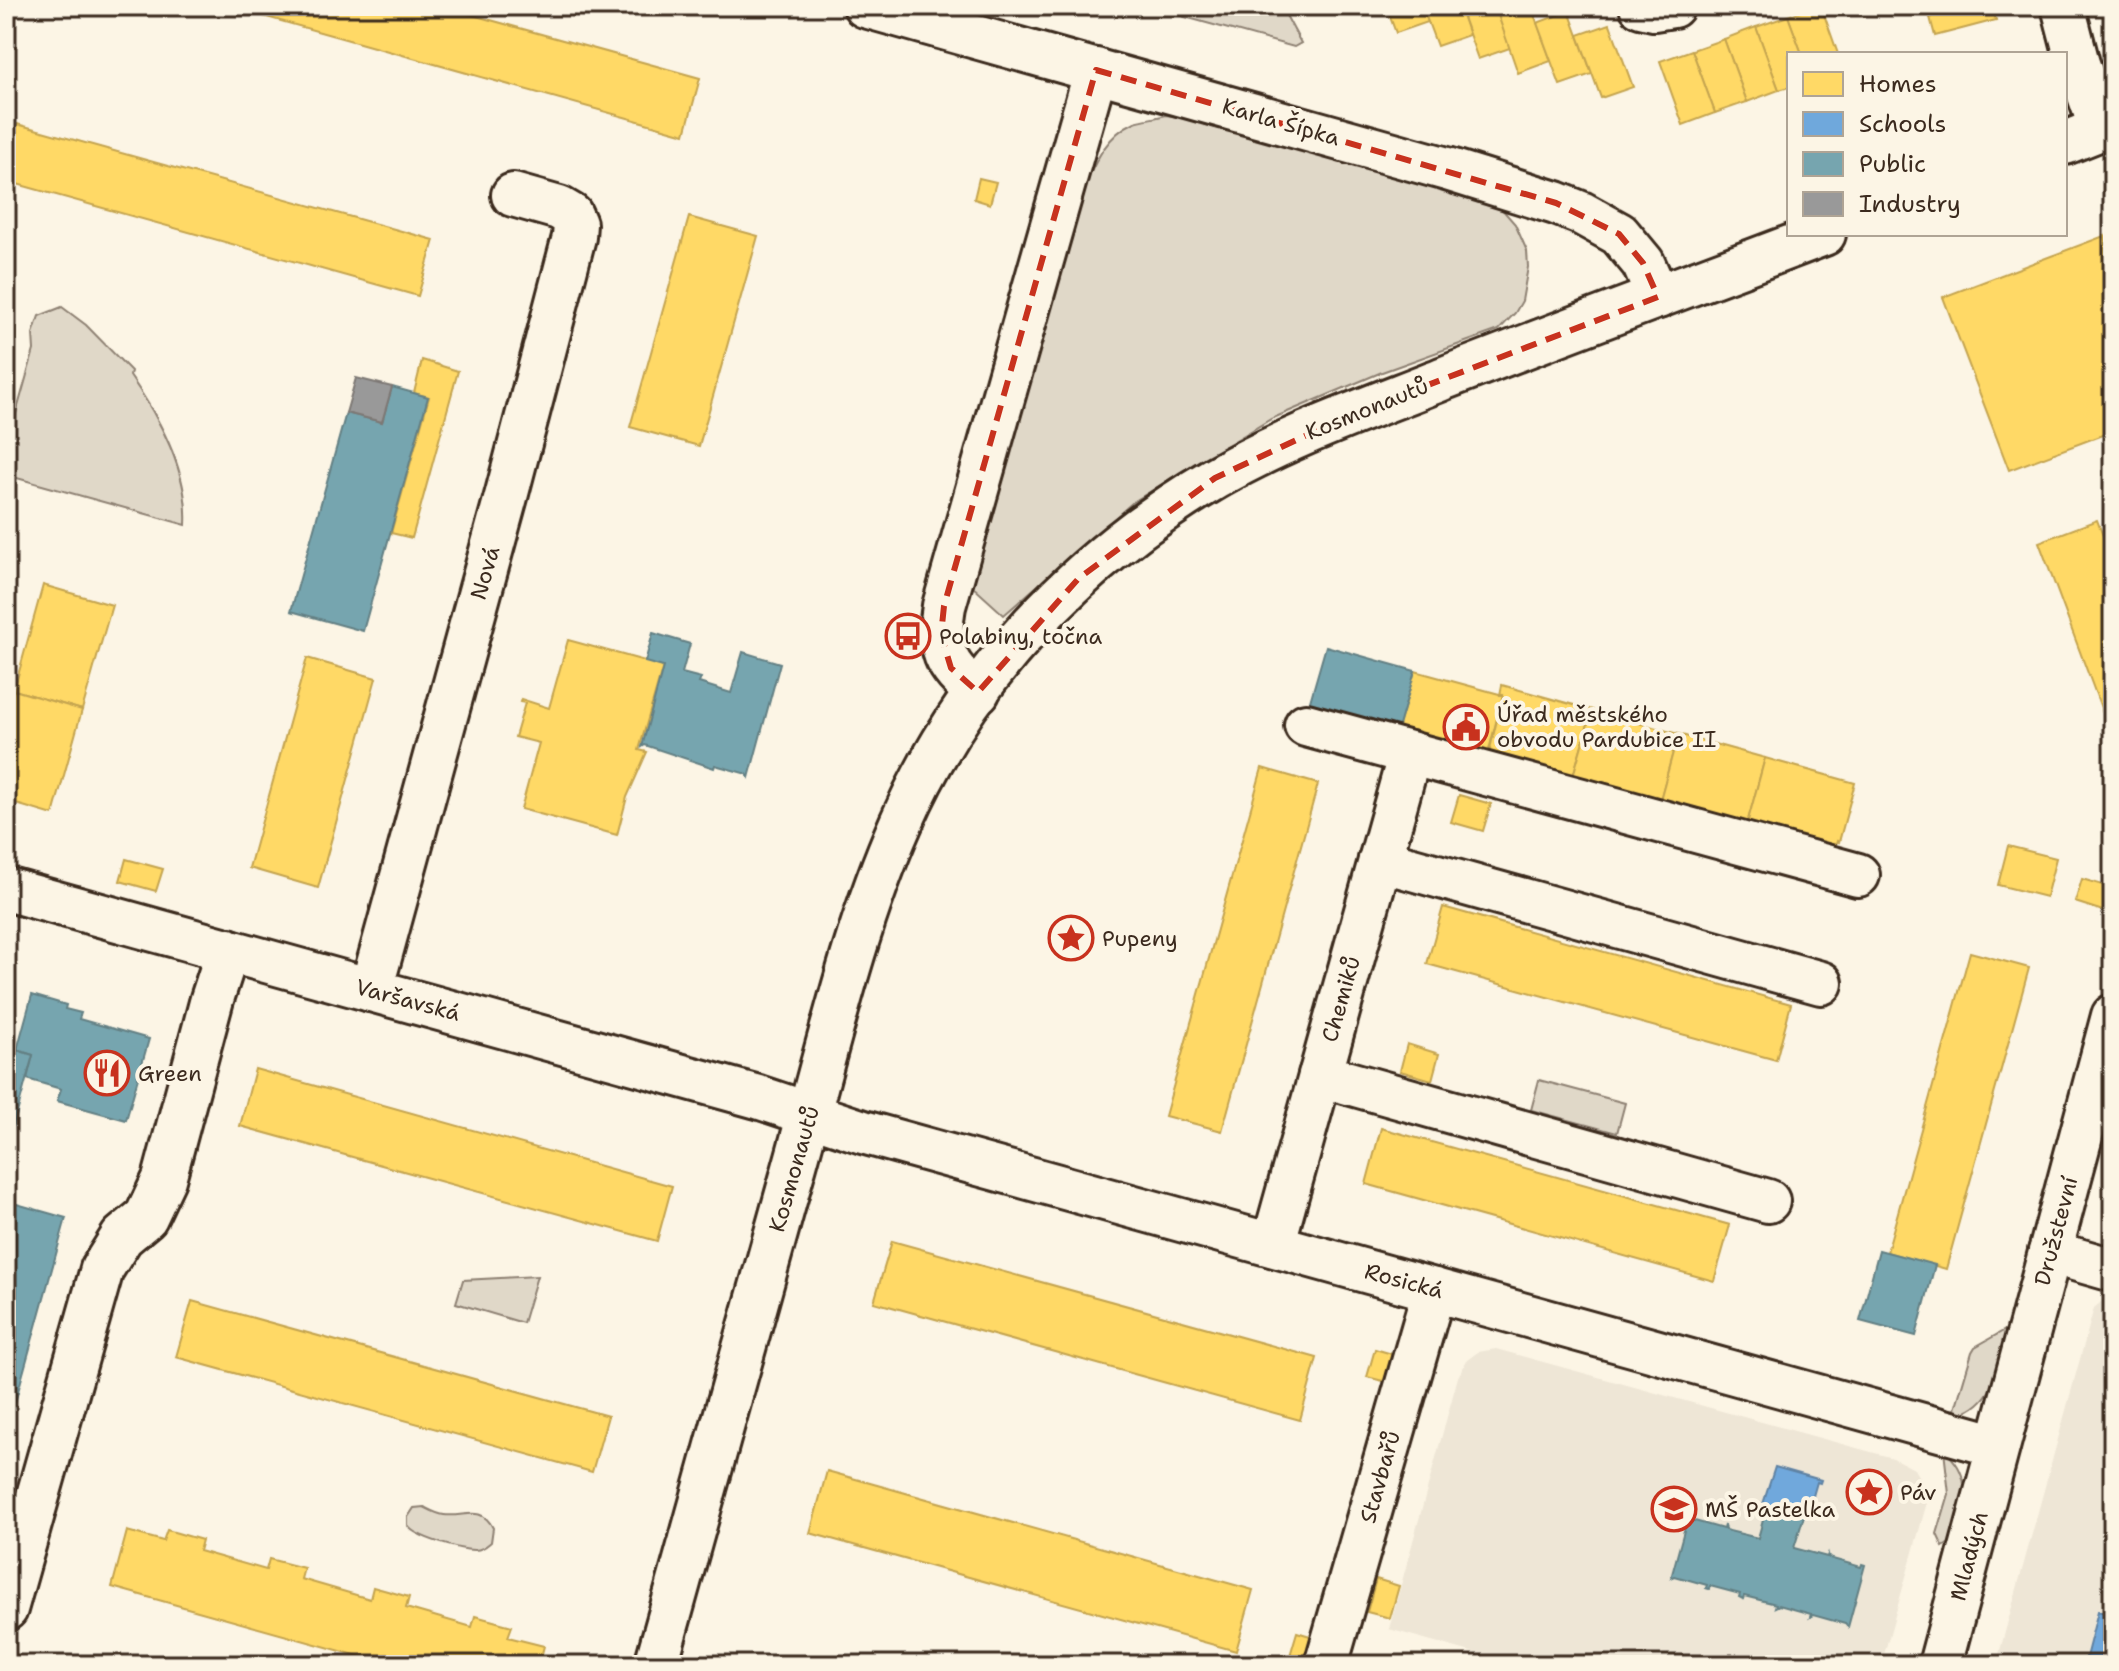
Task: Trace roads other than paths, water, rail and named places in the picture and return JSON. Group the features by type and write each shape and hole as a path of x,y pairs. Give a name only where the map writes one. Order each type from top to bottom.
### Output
{"street":[{"name":"Karla Šípka","path":"865,6 1447,169 1581,213 1619,234 1632,247 1658,297"},
{"path":"1641,6 1654,9 1673,6"},
{"path":"2063,6 2093,132"},
{"path":"978,692 961,680 944,652 941,635 944,606 1096,70"},
{"name":"Nová","path":"371,990 574,237 575,224 571,215 559,208 513,195"},
{"name":"Kosmonautů","path":"656,1665 863,923 889,852 919,786 978,692 1019,639 1048,606 1121,542 1215,478 1267,451 1352,414 1819,236"},
{"path":"1306,725 1858,875"},
{"name":"Chemiků","path":"1273,1245 1410,753"},
{"path":"1380,860 1821,983"},
{"name":"Varšavská","path":"6,889 810,1114"},
{"path":"9,1587 102,1269 122,1237 146,1217 155,1201 228,950"},
{"name":"Družstevní","path":"1998,1446 2113,1016"},
{"path":"1320,1075 1768,1201"},
{"name":"Rosická","path":"810,1114 863,1132 1998,1446"},
{"path":"2050,1252 2113,1270"},
{"name":"Stavbařů","path":"1326,1665 1434,1290"},
{"name":"Mladých","path":"1940,1665 1998,1446"}],"place":[{"name":"Polabiny, točna","path":"908,636"},
{"name":"Úřad městského obvodu Pardubice II","path":"1466,727"},
{"name":"Pupeny","path":"1071,938"},
{"name":"Green","path":"107,1073"},
{"name":"Páv","path":"1869,1492"},
{"name":"MŠ Pastelka","path":"1674,1509"}]}
